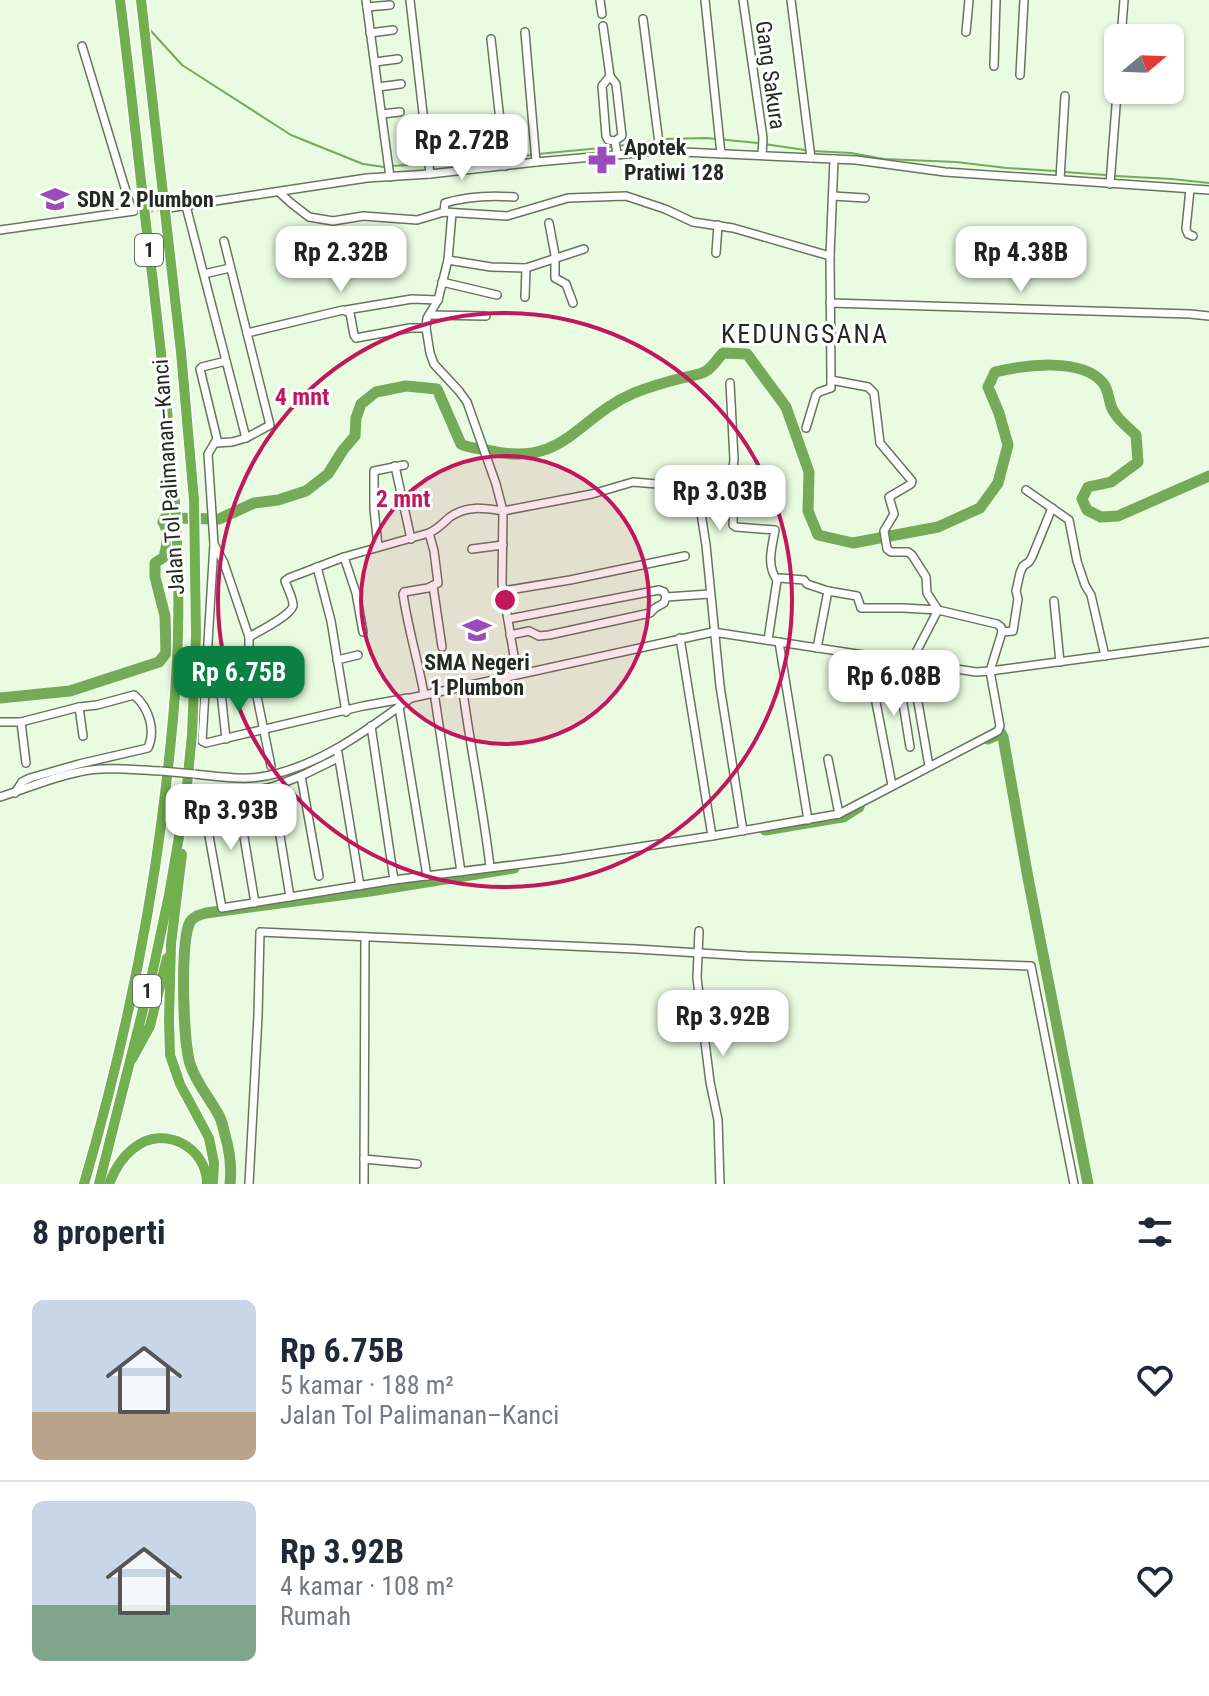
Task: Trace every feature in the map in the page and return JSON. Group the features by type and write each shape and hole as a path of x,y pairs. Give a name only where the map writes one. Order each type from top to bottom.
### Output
{"highway":[{"name":"Jalan Tol Palimanan–Kanci","path":"84,1184 133,992 156,864 174,730 178,630 174,500 164,383 120,0"},
{"name":"Jalan Tol Palimanan–Kanci","path":"99,1184 169,895 186,796 196,635 196,539 184,381 141,0"},
{"path":"164,383 184,381"},
{"path":"127,1066 139,1050 150,1026 171,944 186,796"},
{"path":"171,944 170,1055 180,1084 209,1138 214,1163 210,1184"},
{"path":"109,1184 120,1163 135,1147 161,1137 184,1144 199,1156 210,1184"}],"street":[{"path":"410,0 430,169"},
{"path":"600,0 602,14"},
{"path":"705,0 720,146"},
{"name":"Gang Sakura","path":"743,0 763,138 762,152"},
{"path":"791,0 811,154"},
{"path":"966,32 969,0"},
{"path":"994,66 996,0"},
{"path":"1020,75 1024,0"},
{"path":"1122,24 1124,0"},
{"path":"389,171 366,4 390,5"},
{"path":"643,19 660,151"},
{"path":"603,26 610,76 616,84 622,136 616,147"},
{"path":"370,33 393,30"},
{"path":"525,32 536,156"},
{"path":"491,39 504,160"},
{"path":"0,230 134,211 82,46"},
{"path":"375,62 398,59"},
{"path":"610,76 603,84 602,96 606,138 616,147"},
{"path":"378,87 401,84"},
{"path":"1060,179 1065,96"},
{"path":"1110,184 1116,104"},
{"path":"382,114 400,112"},
{"path":"169,208 280,193 367,178 389,171 616,147 660,151 720,146 811,154 945,172 1209,190"},
{"path":"806,428 816,395 831,388 830,256 834,159"},
{"path":"1190,189 1186,229 1193,236"},
{"path":"280,193 307,215 325,221 358,216 417,220 448,213 507,216 568,198 626,196 693,222 718,225 830,256"},
{"path":"514,197 481,196 445,203 448,213 448,260 438,300 426,328 431,357 441,373 464,396 503,511 501,575 517,674"},
{"path":"833,196 865,198"},
{"path":"186,206 246,438"},
{"path":"549,223 555,278 565,283 573,303"},
{"path":"716,253 718,225"},
{"path":"216,443 246,438 270,426 224,241"},
{"path":"448,260 491,267 526,268 584,249"},
{"path":"204,274 230,268"},
{"path":"525,297 526,268"},
{"path":"442,282 497,295"},
{"path":"247,333 346,310 412,299 438,300"},
{"path":"830,303 1209,316"},
{"path":"346,310 350,313 356,338 426,328"},
{"path":"429,315 486,316"},
{"path":"226,361 200,369 217,438 208,454 214,544 202,741 206,743 713,632 971,671 1209,642"},
{"path":"831,380 872,390 880,443 912,480 911,484 890,496 894,514 884,532 886,547 889,552 904,551 912,555 926,577 927,593 938,610"},
{"path":"730,383 733,525 775,530 770,565 777,580 768,640"},
{"path":"378,546 374,509 376,469 400,465 411,539"},
{"path":"249,637 291,609 293,605 286,580 344,557 429,533 441,527 450,517 475,507 503,511 592,494 633,482 657,484 678,491 732,479"},
{"path":"697,487 720,686 743,831"},
{"path":"1026,490 1069,522 1105,656"},
{"path":"1002,632 1013,631 1020,573 1030,561 1052,508"},
{"path":"424,694 409,635 403,594 438,583 429,533"},
{"path":"214,544 224,563 249,637 249,657 271,766"},
{"path":"472,549 503,545"},
{"path":"503,591 685,556"},
{"path":"344,557 356,593 363,632"},
{"path":"317,567 328,605 346,712"},
{"path":"338,758 272,787 206,799 204,808 224,909 394,880 571,857 839,814 1000,729 990,671 1001,626 938,610 861,608 857,596 828,591 804,580 777,580"},
{"path":"433,586 442,647"},
{"path":"508,619 659,590 666,597 663,604 644,615 549,635 539,636 529,631 510,635"},
{"path":"817,648 828,591"},
{"path":"666,597 710,594"},
{"path":"1054,601 1060,662"},
{"path":"929,766 911,662 938,610"},
{"path":"680,638 712,836"},
{"path":"779,642 808,820"},
{"path":"207,654 249,657"},
{"path":"337,660 358,655"},
{"path":"867,656 892,785"},
{"path":"896,660 910,747"},
{"path":"462,685 490,867"},
{"path":"221,692 226,739"},
{"path":"434,692 461,872"},
{"path":"0,722 21,722 134,695 148,715 152,730 148,748 30,778 22,782 15,793"},
{"path":"0,797 80,771 161,771 234,778 289,771 337,747 411,698"},
{"path":"79,707 83,736"},
{"path":"399,707 427,876"},
{"path":"21,722 26,763"},
{"path":"371,726 394,880"},
{"path":"337,747 360,886"},
{"path":"828,759 839,814"},
{"path":"301,776 319,876"},
{"path":"272,787 290,897"},
{"path":"237,795 255,903"},
{"path":"699,931 697,978 718,1120 720,1184"},
{"path":"249,1184 260,932 908,963 1031,966 1074,1184"},
{"path":"364,1184 365,937"},
{"path":"364,1159 417,1164"}],"waterway":[{"path":"151,31 182,65 291,135 363,164 384,167"},
{"path":"664,139 706,138 758,143"},
{"path":"618,146 654,141"},
{"path":"764,144 805,150"},
{"path":"538,154 611,147"},
{"path":"812,151 1056,171"},
{"path":"506,157 532,155"},
{"path":"431,163 500,158"},
{"path":"391,166 424,164"},
{"path":"1065,172 1105,175"},
{"path":"1116,176 1209,183"},
{"path":"0,698 70,691 159,662 166,653 165,616 155,577 155,563 165,553 165,518 219,519 254,503 278,500 306,491 328,474 355,436 361,404 376,392 406,386 437,389 461,444 516,454 554,446 615,403 634,393 704,372 723,353 747,354 786,407 809,472 808,511 818,535 853,543 938,527 980,508 998,483 1008,445 988,387 995,372 1007,369 1067,366 1094,375 1105,386 1116,415 1136,435 1138,462 1111,482 1088,487 1082,499 1087,510 1101,517 1118,516 1209,476"},
{"path":"988,739 1001,733 1003,737 1088,1184"},
{"path":"765,830 843,817 859,807"},
{"path":"230,1184 230,1159 221,1120 195,1077 188,1052 184,970 190,922 206,913 514,868"}],"tunnel":[{"path":"136,211 167,208"}],"place":[{"name":"Apotek Pratiwi 128","path":"602,160"},
{"name":"SDN 2 Plumbon","path":"55,199"},
{"name":"SMA Negeri 1 Plumbon","path":"477,630"}],"district":[{"name":"KEDUNGSANA","path":"805,334"}]}
